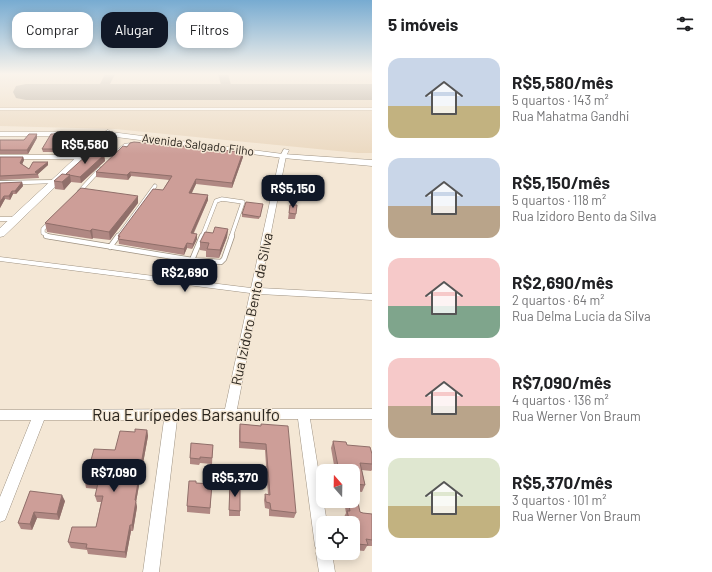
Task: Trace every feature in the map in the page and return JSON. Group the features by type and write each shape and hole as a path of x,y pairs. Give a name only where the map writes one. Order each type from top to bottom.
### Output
{"street":[{"name":"Avenida Salgado Filho","path":"0,129 107,133 372,163"},
{"name":"Avenida Salgado Filho","path":"0,134 107,133"},
{"path":"0,234 55,182 86,157 107,133"},
{"name":"Avenida Salgado Filho","path":"285,153 372,157"},
{"name":"Rua Izidoro Bento da Silva","path":"230,414 285,153"},
{"path":"0,157 86,157"},
{"path":"0,183 55,182"},
{"path":"0,219 16,219"},
{"path":"0,259 255,291 372,297"},
{"path":"303,414 318,516"},
{"name":"Rua Eurípedes Barsanulfo","path":"0,415 372,414"},
{"path":"151,572 171,415"},
{"path":"0,515 39,416"},
{"path":"325,560 327,572"}],"lane":[{"path":"0,109 372,109"},
{"path":"115,154 125,145 141,145"},
{"path":"210,151 241,154"},
{"path":"74,197 105,164"},
{"path":"110,247 155,186"},
{"path":"79,192 86,193"},
{"path":"137,199 144,200"},
{"path":"54,218 43,229 43,233 47,236 192,260 221,262 224,260 243,202 222,199 216,201 192,260"}],"shaded area":[{"path":"0,101 372,101 372,153 358,153 115,129 0,126"}],"building":[{"path":"29,134 37,134 27,150 0,150 0,140 24,140"},
{"path":"51,134 75,134 70,143 61,144 59,149 42,149"},
{"path":"134,142 243,152 232,183 196,179 189,193 208,195 191,233 197,234 193,244 187,243 184,249 118,239 120,236 118,236 153,189 163,190 172,176 130,172 127,175 96,172 123,146 127,147 130,143"},
{"path":"88,154 104,155 80,177 66,174"},
{"path":"0,157 23,157 20,163 29,169 33,162 48,162 35,172 38,174 0,176"},
{"path":"62,174 70,175 62,182 54,181"},
{"path":"22,182 15,191 12,191 9,196 4,196 0,202 0,183"},
{"path":"81,188 138,196 109,232 92,229 90,231 45,223"},
{"path":"246,202 263,204 260,217 242,214"},
{"path":"290,205 297,205 296,214 289,213"},
{"path":"215,227 228,229 220,250 207,249 209,243 200,242 205,232 213,233"},
{"path":"240,424 288,426 296,513 271,510 270,503 266,502 265,494 270,495 266,444 240,442"},
{"path":"135,429 147,430 132,525 130,525 125,552 86,548 87,544 68,542 72,527 96,527 103,496 95,496 98,483 85,482 94,449 115,450 120,431 135,432"},
{"path":"333,441 346,442 347,445 370,447 372,464 360,463 365,485 360,485 360,464 338,464"},
{"path":"191,443 213,445 212,458 190,458"},
{"path":"189,481 212,484 210,508 187,506"},
{"path":"230,484 240,485 240,511 229,510"},
{"path":"30,491 62,495 57,514 34,512 30,524 18,523"},
{"path":"349,508 359,508 360,512 372,514 372,540 366,539 368,545 360,544 360,516 348,516 347,511 350,511"}]}
